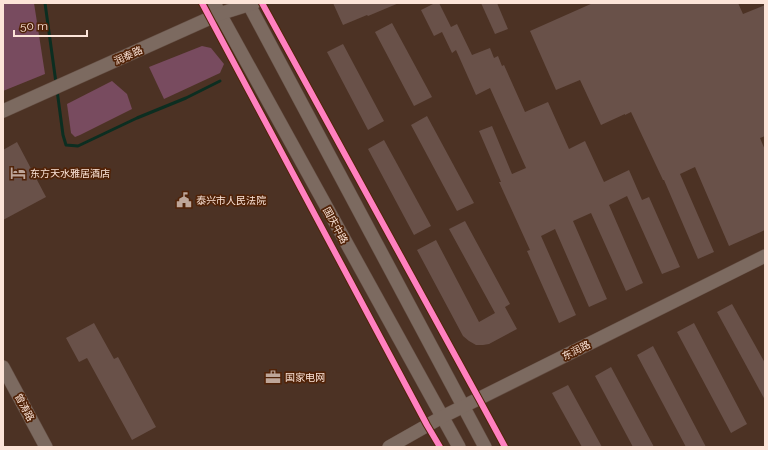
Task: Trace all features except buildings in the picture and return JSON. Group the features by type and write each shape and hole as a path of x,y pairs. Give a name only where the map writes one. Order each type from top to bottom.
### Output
{"main road":[{"name":"润泰路","path":"3,111 83,75 217,8 250,4"},
{"path":"250,4 486,447"},
{"name":"国庆中路","path":"217,8 459,447"},
{"name":"东润路","path":"389,447 442,417 765,256"},
{"name":"曾涛路","path":"3,366 46,447"}],"shaded area":[{"path":"3,3 34,3 45,74 3,91"},
{"path":"202,46 211,48 224,64 220,73 164,99 149,67"},
{"path":"112,81 127,94 132,109 75,137 71,133 67,104"}],"waterway":[{"path":"45,3 56,83"},
{"path":"57,90 63,135 66,145 78,146 137,118 186,98 220,81"}],"cycle path":[{"path":"202,3 440,447"},
{"path":"262,3 505,447"}],"place":[{"name":"东方天水雅居酒店","path":"18,173"},
{"name":"泰兴市人民法院","path":"184,200"},
{"name":"国家电网","path":"273,377"}]}
